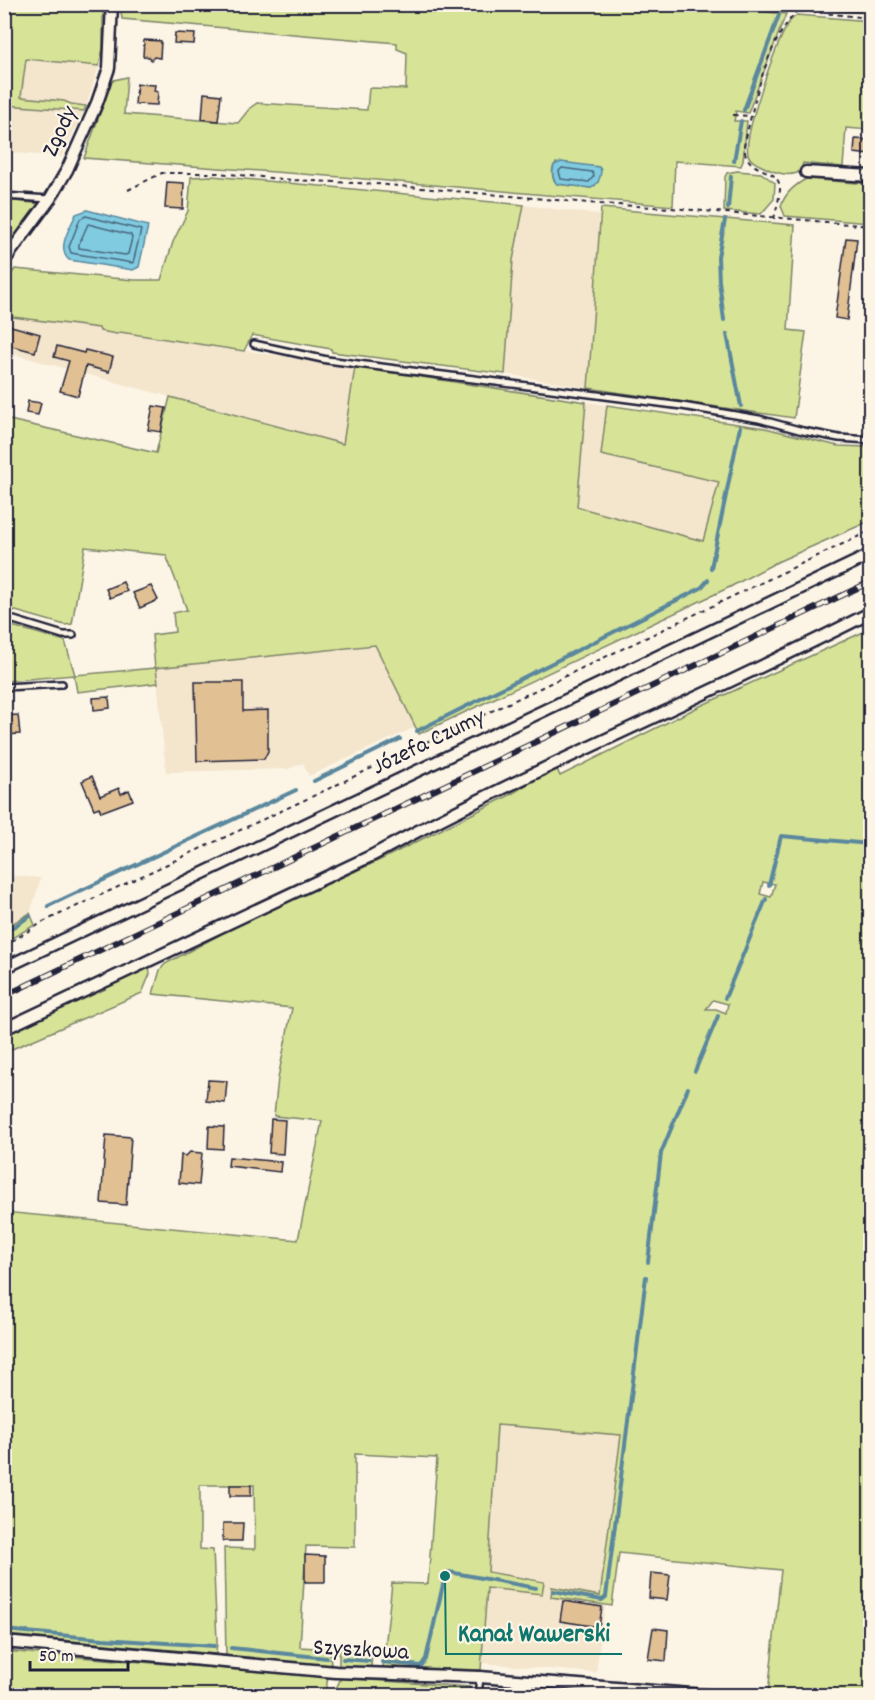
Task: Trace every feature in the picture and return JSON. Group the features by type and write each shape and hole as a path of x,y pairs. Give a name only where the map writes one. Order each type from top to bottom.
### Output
{"street":[{"name":"Zgody","path":"4,261 50,199 75,152 105,83 110,56 112,4"},
{"path":"806,172 870,176"},
{"name":"Józefa Czumy","path":"4,968 870,555"},
{"path":"4,1029 373,855 423,828 735,680 870,613"},
{"name":"Szyszkowa","path":"4,1642 336,1672 480,1677 603,1690 716,1695"}],"lane":[{"path":"4,196 50,199"},
{"path":"254,344 327,360 682,406 759,419 839,438 870,440"},
{"path":"4,617 63,635 73,635"},
{"path":"4,687 62,684"},
{"path":"478,1695 480,1677"}],"path":[{"path":"739,4 870,18"},
{"path":"774,219 780,189 777,181 768,171 753,166 745,155 744,146 751,116 775,44 786,24 798,10"},
{"path":"734,115 751,116"},
{"path":"128,190 162,173 218,173 376,184 870,226"},
{"path":"4,946 43,921 311,797 870,531"}],"shaded area":[{"path":"26,58 99,66 86,106 64,101 21,97"},
{"path":"4,105 84,111 61,157 5,152"},
{"path":"524,205 600,215 588,388 505,374 513,260"},
{"path":"4,316 355,367 343,444 5,352"},
{"path":"586,402 607,405 601,455 719,482 703,542 577,507"},
{"path":"376,645 416,727 309,776 303,763 288,769 166,772 156,668"},
{"path":"5,875 41,878 30,913 5,928"},
{"path":"497,1425 621,1434 600,1596 552,1587 551,1597 605,1606 596,1673 482,1663 487,1588 541,1594 544,1583 488,1572"}],"green space":[{"path":"692,4 786,14 748,113 736,111 734,121 747,121 741,166 675,161 673,206 342,177 84,158 111,83 127,77 124,114 238,123 257,103 367,110 369,88 406,89 407,53 397,49 397,43 122,19 120,5","holes":["556,163 598,182 591,188 557,184 552,171"]},
{"path":"4,5 103,5 103,49 99,66 26,59 21,97 64,101 86,106 84,111 5,105"},
{"path":"772,5 870,5 870,13"},
{"path":"797,15 870,21 870,130 846,128 843,167 803,163 801,171 786,174 770,170 754,162 748,154 748,144 756,108 770,65 785,30"},
{"path":"737,171 761,173 775,183 774,199 761,214 724,211 725,177 727,173"},
{"path":"212,176 524,205 513,260 505,374 332,352 331,349 252,335 244,351 5,316 5,283 15,269 134,280 161,280 173,242 188,211 191,177"},
{"path":"806,179 870,184 870,223 785,216 781,206 785,197"},
{"path":"5,200 42,204 5,249"},
{"path":"601,208 795,225 788,330 806,332 794,418 588,388"},
{"path":"355,367 586,402 577,507 703,541 719,482 601,455 607,405 765,428 838,446 870,447 870,521 777,562 730,587 419,734 375,645 156,668 158,683 77,692 74,675 5,681 5,624 65,641 75,675 155,668 152,635 175,632 173,613 187,610 166,555 85,547 72,624 65,625 5,608 5,419 156,453 170,397 343,444"},
{"path":"870,629 870,1695 768,1694 781,1570 619,1553 612,1606 551,1597 552,1587 600,1596 621,1435 497,1425 488,1572 544,1582 542,1594 487,1588 481,1670 383,1667 392,1583 428,1584 437,1458 355,1454 355,1547 306,1546 300,1647 330,1649 331,1665 226,1657 224,1548 255,1549 254,1485 200,1485 200,1549 213,1550 216,1654 5,1635 4,1212 298,1240 322,1121 274,1116 278,1078 292,1008 153,994 160,970 165,964 236,926 380,860 508,796 556,767 560,776 698,707","holes":["763,882 775,884 771,897 760,894","713,1000 728,1004 726,1013 716,1009 706,1009"]},
{"path":"30,913 35,925 5,942 5,928"},
{"path":"149,965 150,974 142,993 5,1052 5,1035"},
{"path":"339,1650 372,1651 371,1668 339,1666"},
{"path":"4,1651 328,1677 325,1695 5,1695"},
{"path":"341,1678 470,1687 469,1695 333,1695"}],"water":[{"path":"561,162 599,167 601,170 599,180 591,188 557,184 553,178 553,168"},
{"path":"87,210 148,226 139,267 133,270 69,260 64,250 65,238 76,214"}],"building":[{"path":"175,33 195,34 194,44 174,43"},
{"path":"144,40 161,41 160,58 154,57 151,60 143,56"},
{"path":"137,84 155,85 154,91 158,92 157,105 135,104"},
{"path":"204,93 221,95 218,121 202,119"},
{"path":"855,139 870,140 870,155 854,153"},
{"path":"167,182 184,183 183,209 165,208"},
{"path":"846,238 857,239 847,320 835,318"},
{"path":"4,324 40,334 35,352 4,344"},
{"path":"57,346 113,357 109,372 86,366 78,396 60,391 69,361 54,357"},
{"path":"28,401 41,403 38,415 26,413"},
{"path":"153,406 166,408 161,432 148,430"},
{"path":"123,582 127,591 110,598 106,589"},
{"path":"151,586 158,600 140,608 133,593"},
{"path":"195,682 243,682 243,711 268,710 268,751 264,759 197,761"},
{"path":"109,697 110,708 94,710 93,698"},
{"path":"18,715 20,734 4,735 4,716"},
{"path":"92,776 100,796 119,788 121,794 129,790 133,800 101,812 99,807 94,809 82,781"},
{"path":"208,1080 227,1081 225,1103 206,1101"},
{"path":"271,1119 285,1120 283,1154 269,1153"},
{"path":"209,1126 224,1127 223,1149 208,1148"},
{"path":"106,1135 131,1137 126,1205 101,1203"},
{"path":"190,1152 202,1153 199,1185 179,1183 181,1155 186,1156"},
{"path":"229,1157 281,1162 280,1172 228,1166"},
{"path":"230,1485 251,1485 251,1496 230,1496"},
{"path":"223,1523 243,1523 242,1541 223,1541"},
{"path":"305,1555 325,1556 325,1582 305,1582"},
{"path":"651,1573 670,1575 667,1600 649,1598"},
{"path":"563,1601 602,1607 599,1627 560,1621"},
{"path":"653,1628 668,1630 666,1661 648,1659"}],"waterway":[{"path":"744,110 779,15"},
{"path":"734,161 741,121"},
{"path":"728,208 731,176"},
{"path":"724,320 718,257 725,220"},
{"path":"727,334 741,406"},
{"path":"711,568 740,427"},
{"path":"417,731 701,588 708,580"},
{"path":"314,781 400,739"},
{"path":"48,906 296,790"},
{"path":"769,885 781,836 870,844"},
{"path":"725,998 766,899"},
{"path":"4,933 30,916"},
{"path":"695,1071 718,1016"},
{"path":"648,1262 661,1153 688,1088"},
{"path":"553,1591 602,1600 606,1597 646,1277"},
{"path":"382,1662 421,1666 426,1659 445,1576 449,1572 536,1588"},
{"path":"4,1630 214,1646"},
{"path":"231,1648 327,1658"},
{"path":"343,1659 369,1661"}],"railway":[{"path":"4,996 870,582"}],"place":[{"name":"Kanał Wawerski","path":"445,1576"}]}
